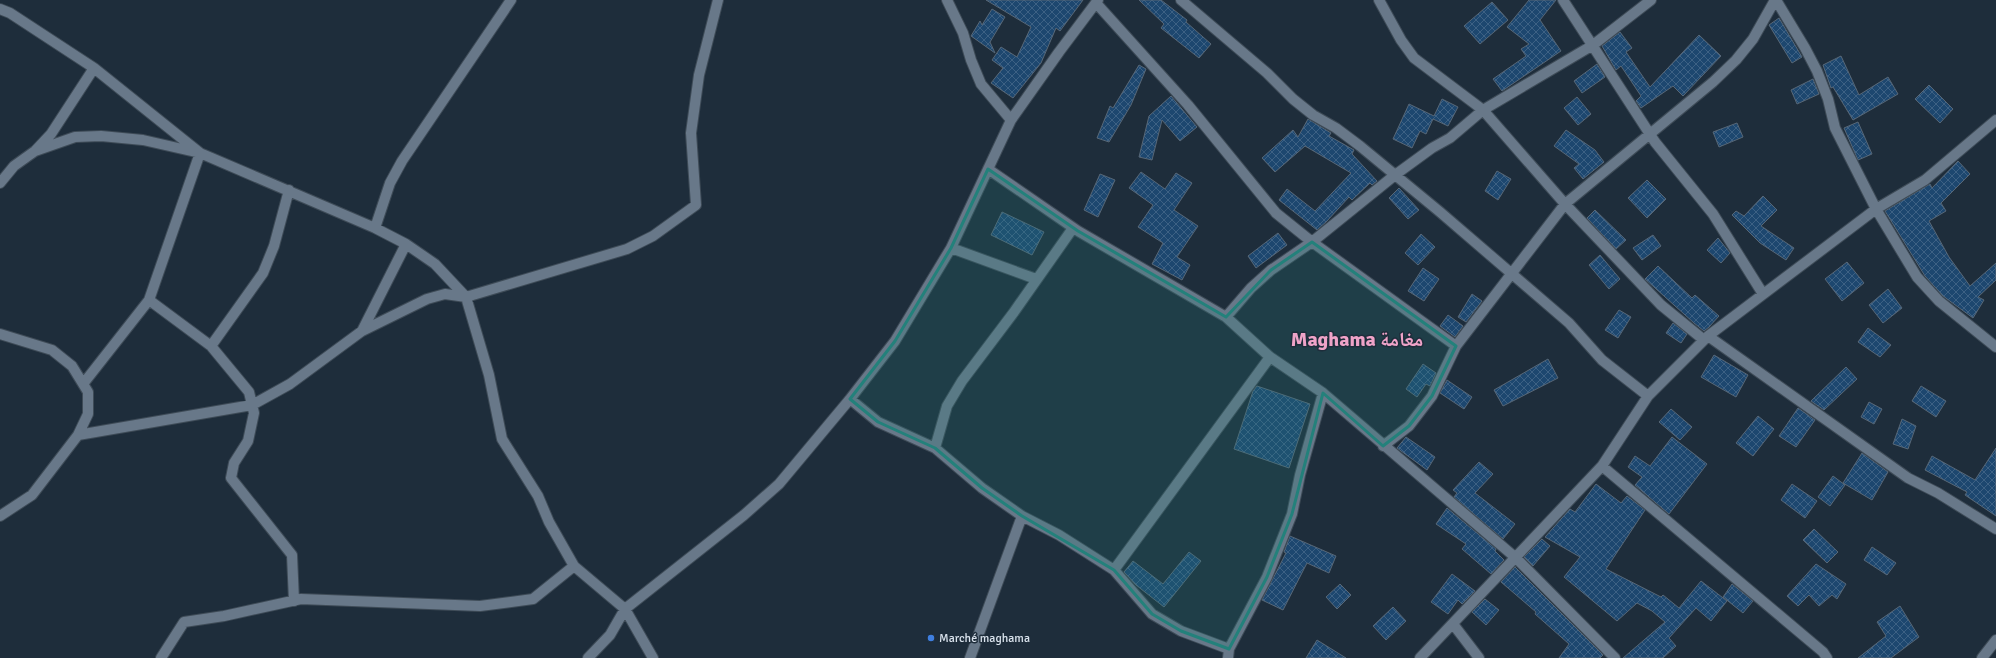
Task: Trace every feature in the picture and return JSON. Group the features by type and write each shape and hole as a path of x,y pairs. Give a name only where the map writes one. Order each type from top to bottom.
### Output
{"street":[{"path":"374,228 390,183 402,161 511,0"},
{"path":"78,435 252,405 290,384 362,331 427,299 445,294 466,297 626,249 653,236 696,205 691,133 699,75 718,0"},
{"path":"947,0 963,33 970,60 981,84 1011,120"},
{"path":"1181,0 1267,73 1293,99 1313,115 1336,128 1395,175 1569,323 1602,360 1648,396"},
{"path":"1380,0 1401,40 1414,58 1483,110 1565,204 1661,305 1706,338 1908,478 1938,493 1996,529"},
{"path":"1563,0 1650,135 1713,214 1763,294"},
{"path":"1226,317 1251,288 1271,270 1312,242 1395,175 1432,148 1450,138 1483,110 1593,45 1651,0"},
{"path":"1383,446 1409,426 1432,396 1456,346 1565,204 1713,82 1736,60 1753,39 1775,0 1805,48 1817,71 1828,99 1835,128 1876,209 1917,277 1939,301 1996,347"},
{"path":"588,658 610,635 625,609 744,515 779,484 895,341 951,248 1011,120 1058,52 1097,2 1188,105 1276,213 1312,242 1456,346"},
{"path":"0,9 10,13 94,68 200,153"},
{"path":"0,183 14,166 35,151 51,134 94,68"},
{"path":"1420,658 1602,466 1648,396 1706,338 1876,209 1925,180 1996,120"},
{"path":"35,151 75,137 101,136 142,140 200,153 289,190 374,228 406,244 435,264 466,297 489,375 502,439 538,496 549,522 574,566 625,609 653,658"},
{"path":"83,384 149,300 200,153"},
{"path":"988,169 1073,228 1226,317 1270,357 1323,393 1383,446 1516,558 1615,658"},
{"path":"212,346 263,272 274,246 289,190"},
{"path":"935,448 947,406 962,381 1014,312 1073,228"},
{"path":"362,331 406,244"},
{"path":"951,248 1036,279"},
{"path":"149,300 212,346 249,392 254,413 248,441 234,463 231,478 292,555 294,601"},
{"path":"0,334 52,350 72,366 88,392 88,414 78,435 32,496 0,516"},
{"path":"1114,570 1270,357"},
{"path":"850,398 878,422 935,448 982,488 1022,516 1059,535 1114,570 1152,614 1181,631 1228,653 1267,577 1292,514 1300,475 1323,393"},
{"path":"1602,466 1823,652 1827,658"},
{"path":"970,658 1022,516"},
{"path":"161,658 184,622 224,616 301,599 480,606 533,599 574,566"},
{"path":"1453,624 1479,658"},
{"path":"1982,658 1996,640"}],"highlighted area":[{"path":"988,169 1078,231 1226,317 1271,270 1312,242 1456,346 1432,396 1409,426 1383,446 1323,393 1292,514 1267,577 1229,649 1181,631 1152,614 1114,570 1022,516 982,488 935,448 878,422 850,399 895,341 951,248"}],"building":[{"path":"986,0 1083,0 1060,31 1056,28 1041,63 1013,98 991,83 1003,68 992,60 1001,47 1017,57 1031,27"},
{"path":"1139,0 1161,0 1187,20 1186,22 1211,44 1199,58 1161,28 1164,24"},
{"path":"1529,0 1556,0 1540,20 1561,51 1502,91 1493,79 1526,56 1521,49 1529,44 1507,27"},
{"path":"1492,2 1508,20 1480,44 1464,26"},
{"path":"992,9 1005,17 990,42 995,53 971,36 980,21 982,25"},
{"path":"1779,18 1802,57 1792,63 1769,25"},
{"path":"1620,32 1632,48 1626,52 1650,87 1699,35 1721,56 1683,96 1673,86 1641,108 1636,101 1641,96 1621,66 1616,70 1602,46"},
{"path":"1841,56 1859,95 1888,77 1898,94 1853,120 1833,87 1831,88 1823,65"},
{"path":"1597,64 1605,77 1582,93 1574,81"},
{"path":"1139,65 1146,69 1131,105 1109,142 1097,138 1110,106 1113,108"},
{"path":"1813,79 1819,94 1797,104 1791,90"},
{"path":"1929,85 1953,109 1940,123 1915,99"},
{"path":"1171,96 1197,127 1180,141 1162,120 1152,160 1139,157 1149,116"},
{"path":"1577,97 1591,114 1578,125 1564,108"},
{"path":"1442,99 1458,107 1448,126 1433,119 1426,134 1420,131 1412,148 1393,139 1409,104 1434,116"},
{"path":"1308,119 1331,133 1329,136 1354,150 1352,154 1377,181 1372,185 1370,183 1352,200 1349,197 1317,230 1279,200 1287,189 1315,211 1351,173 1305,146 1275,172 1262,158 1293,130 1298,137"},
{"path":"1858,122 1872,154 1858,160 1844,128"},
{"path":"1737,123 1743,137 1719,147 1713,132"},
{"path":"1566,130 1595,150 1604,162 1583,179 1574,168 1579,164 1554,146"},
{"path":"1958,161 1970,174 1941,203 1946,211 1929,221 1949,257 1970,286 1996,263 1996,280 1978,297 1984,300 1973,318 1943,296 1925,276 1885,211 1930,184 1932,188"},
{"path":"1497,171 1511,179 1498,200 1485,191"},
{"path":"1141,172 1165,189 1176,173 1192,183 1174,210 1198,226 1177,257 1190,265 1182,280 1152,264 1163,243 1138,227 1153,205 1129,188"},
{"path":"1100,174 1115,180 1098,217 1084,210"},
{"path":"1647,180 1666,199 1647,218 1628,198"},
{"path":"1399,188 1419,210 1408,219 1389,198"},
{"path":"1763,196 1777,210 1761,226 1794,248 1786,260 1760,243 1732,215 1736,211 1744,216"},
{"path":"1595,210 1626,240 1616,249 1587,218"},
{"path":"1002,212 1044,232 1032,255 991,235"},
{"path":"1278,233 1287,245 1256,268 1248,256"},
{"path":"1421,234 1435,247 1418,265 1405,253"},
{"path":"1653,235 1661,246 1642,260 1633,248"},
{"path":"1718,238 1730,253 1721,263 1707,250"},
{"path":"1600,255 1620,279 1609,289 1589,265"},
{"path":"1847,262 1864,283 1842,301 1825,279"},
{"path":"1658,266 1692,298 1695,295 1719,316 1704,331 1645,279"},
{"path":"1423,268 1439,279 1424,301 1408,291"},
{"path":"1888,289 1902,308 1883,323 1869,305"},
{"path":"1472,294 1482,301 1466,322 1458,317"},
{"path":"1619,310 1631,317 1618,338 1605,330"},
{"path":"1448,315 1463,326 1455,337 1440,326"},
{"path":"1673,323 1687,334 1681,343 1666,333"},
{"path":"1868,328 1891,345 1880,357 1858,342"},
{"path":"1714,355 1748,375 1736,397 1701,377"},
{"path":"1548,359 1558,378 1503,406 1494,390"},
{"path":"1423,364 1436,373 1430,386 1426,384 1417,397 1406,389"},
{"path":"1846,367 1857,379 1824,410 1811,401"},
{"path":"1447,380 1472,397 1464,409 1440,393"},
{"path":"1257,386 1310,404 1289,468 1234,449 1253,391"},
{"path":"1921,386 1946,401 1936,417 1912,401"},
{"path":"1869,402 1882,409 1874,424 1861,417"},
{"path":"1798,408 1815,420 1796,447 1779,436"},
{"path":"1671,409 1692,427 1680,440 1659,422"},
{"path":"1758,416 1774,429 1753,456 1736,443"},
{"path":"1902,419 1916,426 1908,449 1893,444"},
{"path":"1406,437 1435,457 1427,470 1397,448"},
{"path":"1672,437 1707,464 1669,514 1635,485 1642,477 1628,467 1635,456 1650,466"},
{"path":"1996,448 1996,516 1965,495 1967,492 1925,470 1932,456 1975,480"},
{"path":"1862,453 1888,472 1872,500 1843,483"},
{"path":"1479,462 1493,474 1475,493 1515,524 1503,539 1454,497 1457,493 1453,490"},
{"path":"1833,476 1845,485 1830,506 1818,497"},
{"path":"1596,484 1621,503 1627,496 1645,510 1606,569 1661,597 1663,595 1679,608 1701,581 1727,601 1711,621 1696,608 1669,638 1676,646 1663,658 1623,658 1665,622 1652,611 1637,603 1617,621 1564,577 1580,557 1545,537 1570,509 1575,512"},
{"path":"1792,484 1817,501 1805,518 1781,500"},
{"path":"1447,508 1496,549 1495,551 1504,560 1491,574 1462,549 1466,544 1436,524"},
{"path":"1814,529 1838,552 1827,563 1803,540"},
{"path":"1290,536 1336,556 1329,573 1307,563 1283,610 1262,600 1286,553 1284,552"},
{"path":"1542,539 1550,546 1533,566 1524,557"},
{"path":"1872,547 1896,563 1887,575 1864,560"},
{"path":"1189,552 1201,561 1164,607 1136,585 1124,572 1133,561 1163,584"},
{"path":"1816,564 1846,584 1837,599 1832,595 1819,606 1809,595 1798,606 1787,596"},
{"path":"1515,567 1603,655 1600,658 1559,658 1569,644 1535,614 1536,612 1501,582"},
{"path":"1452,574 1475,591 1462,604 1458,600 1448,614 1431,602"},
{"path":"1340,584 1351,595 1337,609 1326,597"},
{"path":"1732,584 1753,601 1743,613 1723,597"},
{"path":"1485,599 1499,610 1486,625 1472,612"},
{"path":"1900,606 1919,637 1891,658 1858,658 1886,636 1877,622"},
{"path":"1393,607 1406,621 1386,640 1373,626"},
{"path":"1317,640 1346,658 1306,658"}],"place":[{"name":"Marché maghama","path":"931,638"}],"district":[{"name":"Maghama مغامة","path":"1357,339"}]}
